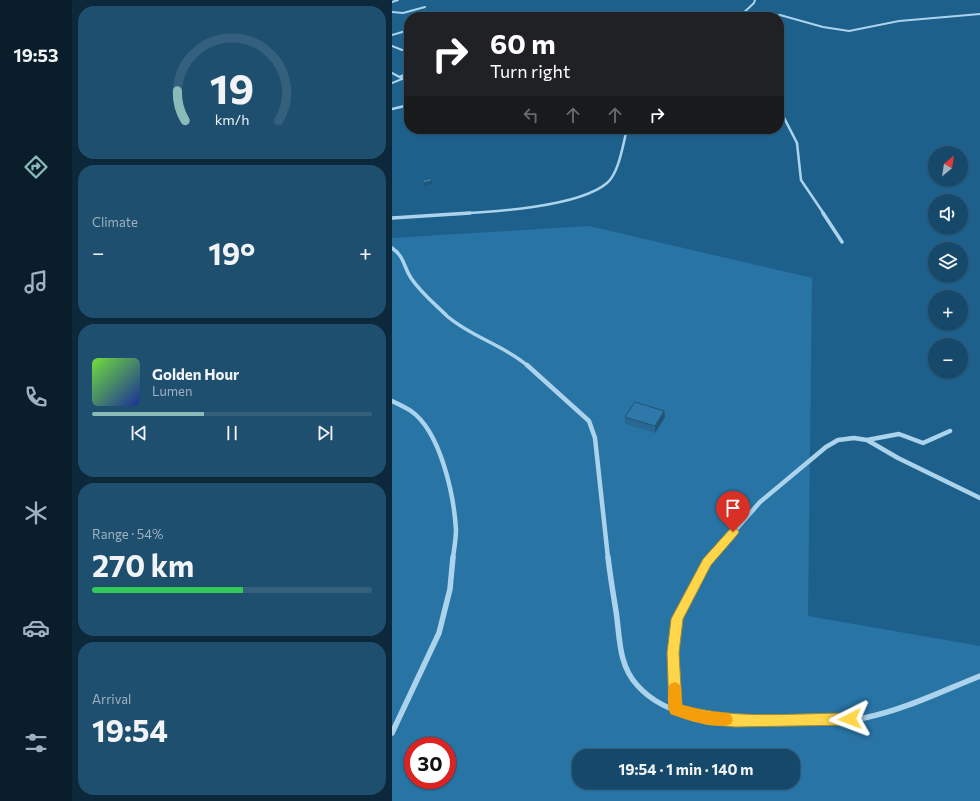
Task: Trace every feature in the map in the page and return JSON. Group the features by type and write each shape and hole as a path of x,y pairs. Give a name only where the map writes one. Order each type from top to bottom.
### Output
{"street":[{"path":"392,2 398,0"},
{"path":"746,12 755,0"},
{"path":"407,12 425,7"},
{"path":"392,12 404,13"},
{"path":"784,16 828,28 849,30 899,21 980,14"},
{"path":"392,35 404,31"},
{"path":"392,46 404,50"},
{"path":"392,73 402,79 392,83"},
{"path":"399,76 404,74"},
{"path":"392,108 404,106"},
{"path":"784,117 794,135 798,149 798,174 842,242"},
{"path":"392,218 498,210 548,204 574,198 596,190 607,182 614,173 626,134"},
{"path":"392,248 404,259 410,277 420,290 449,317 467,330 520,359 589,421 595,438 611,582 624,663 634,682 649,698 675,710 705,718 735,720 862,718 889,712 980,676"},
{"path":"392,401 412,412 430,433 444,464 451,494 456,531 450,589 439,633 392,733"},
{"path":"675,710 673,653 677,619 707,562 760,502 826,447 838,440 854,438 867,440 899,434 923,443 950,431"},
{"path":"867,440 898,458 980,498"}],"shaded area":[{"path":"589,226 812,278 808,616 980,646 980,801 392,801 392,238"}],"building":[{"path":"431,178 432,181 424,183 422,180"},
{"path":"635,402 664,411 655,426 625,417"}],"slow traffic":[{"path":"675,688 675,710 705,718 727,720"}],"route":[{"path":"733,532 707,562 677,619 673,653 675,710 705,718 735,720 850,719"}]}
